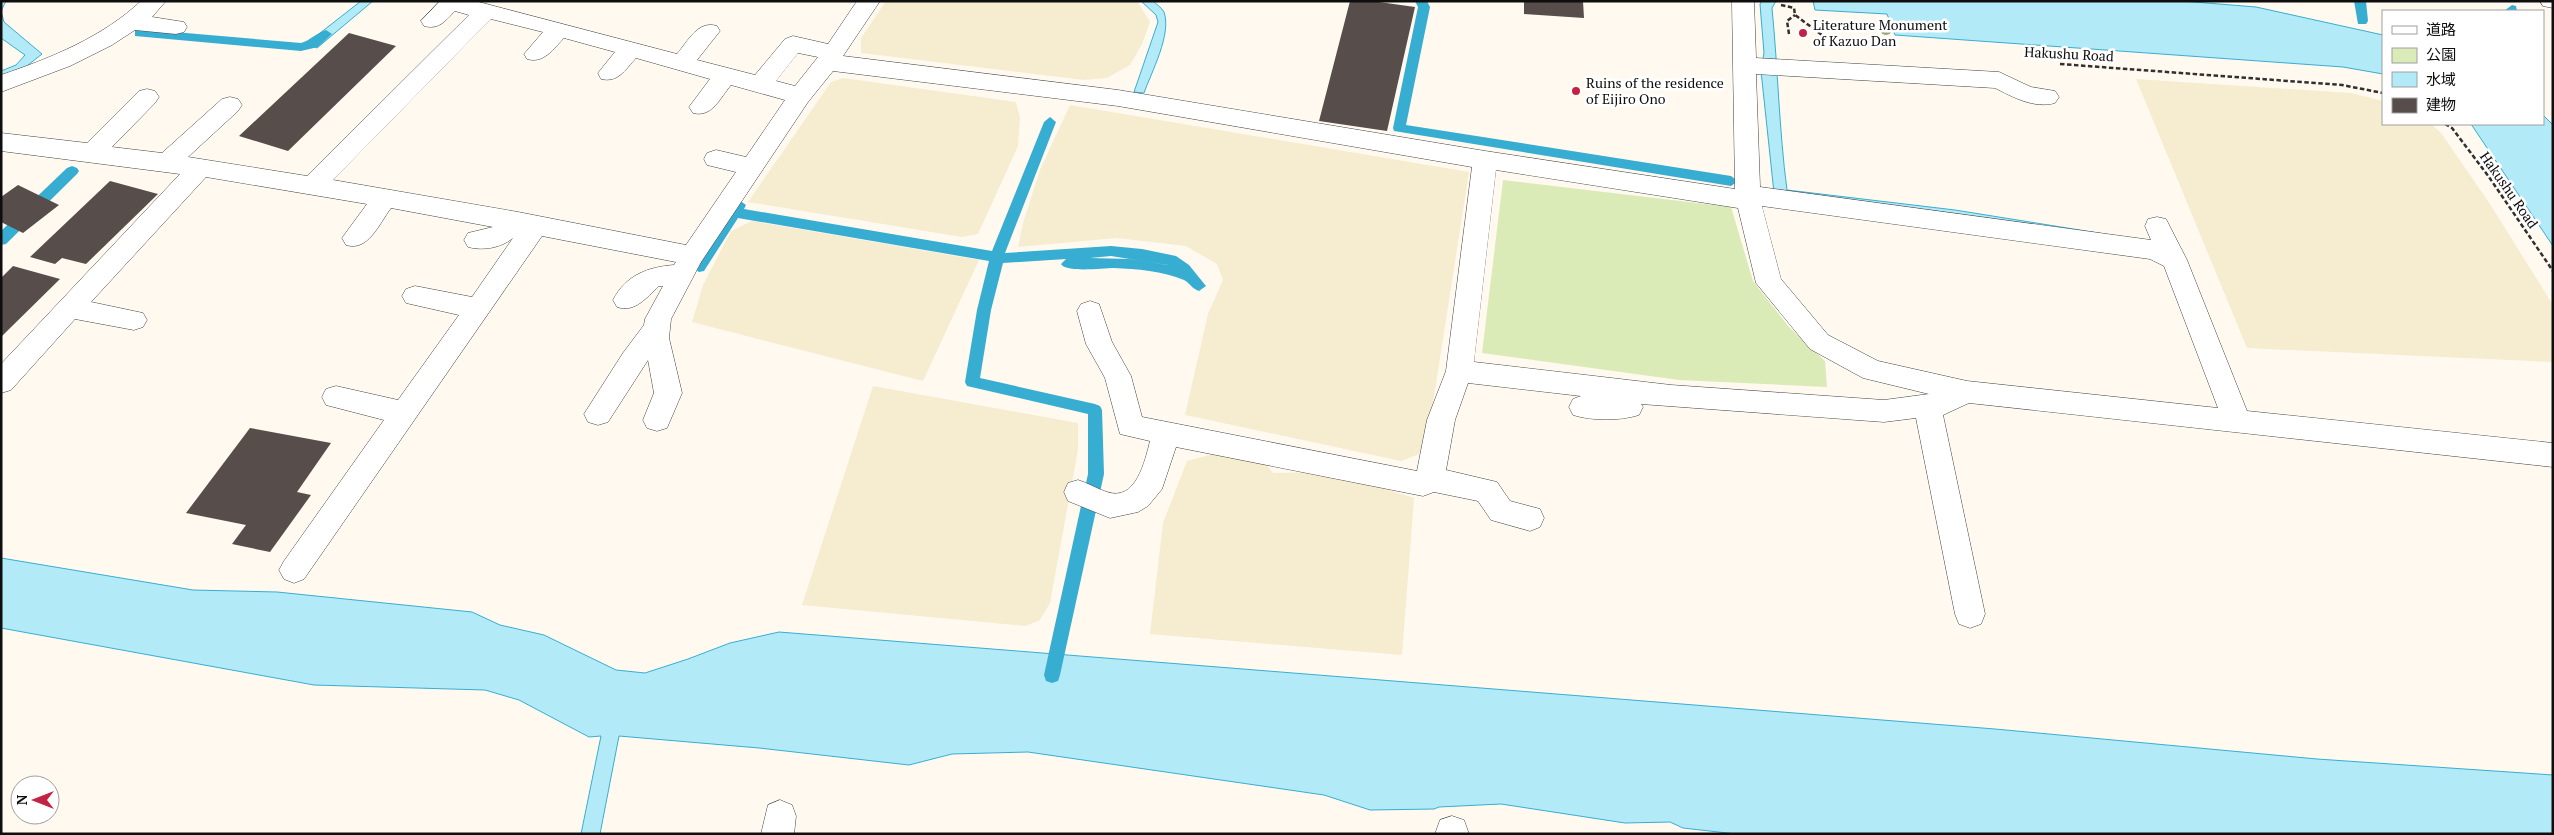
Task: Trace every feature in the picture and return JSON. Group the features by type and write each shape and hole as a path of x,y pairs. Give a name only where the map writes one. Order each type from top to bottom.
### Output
{"street":[{"path":"1,84 108,38 133,22 155,1"},
{"path":"525,19 542,1"},
{"path":"779,91 824,55 869,1"},
{"path":"1743,1 1748,198 1769,283 1819,342 1872,370 1967,392 2553,455"},
{"path":"432,21 451,3 525,19 779,91"},
{"path":"314,184 486,11"},
{"path":"133,22 176,27"},
{"path":"544,56 567,31"},
{"path":"681,64 709,31"},
{"path":"657,420 668,393 656,333 658,319 687,265 748,173 779,91 794,44 824,55 1118,98 1485,160 1748,198 2155,250 2174,260"},
{"path":"609,73 630,49"},
{"path":"1745,65 1999,80 2026,94 2047,97"},
{"path":"701,107 725,76"},
{"path":"92,152 147,97"},
{"path":"166,164 230,105"},
{"path":"1,142 92,152 314,184 527,223 687,265"},
{"path":"1090,311 1098,344 1118,376 1130,426 1165,435 1424,484 1430,479 1441,420 1458,371 1485,160"},
{"path":"713,165 748,173"},
{"path":"1,382 200,168"},
{"path":"355,238 385,197"},
{"path":"477,240 497,237 527,223"},
{"path":"294,570 478,308 527,223"},
{"path":"2157,226 2174,260 2237,420"},
{"path":"626,300 652,277 687,265"},
{"path":"415,296 478,308"},
{"path":"70,308 134,320"},
{"path":"598,414 632,361 656,333"},
{"path":"1458,371 1671,396 1884,411 1942,404 1967,392"},
{"path":"1583,407 1634,407 1671,396"},
{"path":"336,397 404,413"},
{"path":"1927,406 1970,614"},
{"path":"1089,497 1114,506 1134,500 1150,486 1157,470 1165,435"},
{"path":"1430,479 1487,490 1501,511 1530,518"}],"path":[{"path":"1779,4 1794,8 1795,15 1822,34 1824,43"},
{"name":"Hakushu Road","path":"2059,64 2136,68 2342,85 2382,93"},
{"name":"Hakushu Road","path":"2447,125 2452,128 2489,177 2553,271"}],"shaded area":[{"path":"886,1 1137,1 1150,22 1142,44 1130,65 1107,78 1084,80 861,53 861,38"},
{"path":"843,78 1016,102 1020,118 1018,146 978,234 962,237 748,202 831,82"},
{"path":"2136,79 2351,93 2382,101 2382,125 2432,125 2441,133 2490,204 2553,305 2553,362 2247,348"},
{"path":"1070,105 1469,172 1429,429 1419,454 1401,461 1185,415 1208,314 1223,280 1217,264 1186,246 1117,238 1018,247 1023,223 1040,170"},
{"path":"752,221 979,260 923,381 692,322 703,285 731,231"},
{"path":"873,386 1078,423 1078,450 1050,603 1040,620 1026,626 802,605"},
{"path":"1217,453 1265,463 1273,473 1330,472 1414,498 1402,655 1150,634 1163,523 1187,461"}],"green space":[{"path":"1503,180 1731,207 1753,281 1789,327 1825,361 1827,387 1679,380 1482,353"}],"water":[{"path":"1,1 6,1 1,11"},
{"path":"361,1 373,1 317,48 306,44"},
{"path":"1141,1 1153,1 1164,12 1166,21 1163,42 1144,93 1134,92 1158,22 1156,15"},
{"path":"1762,1 1776,1 1772,8 1787,190 1955,210 2142,240 1774,193 1761,71 1764,53 1760,4"},
{"path":"1813,1 2182,1 2256,7 2382,35 2382,74 2343,67 1895,35 1887,14 1815,10"},
{"path":"1,11 4,22 42,54 23,69 1,77 1,71 16,65 25,55 1,38"},
{"path":"2544,116 2553,125 2553,246 2472,125 2544,125"},
{"path":"1,558 193,590 277,592 472,612 500,625 544,635 616,670 645,673 730,643 779,632 1995,729 2317,759 2553,775 2553,834 1736,834 1683,828 1670,822 1625,823 1501,804 1439,807 1434,809 1370,810 1324,795 1028,752 952,754 909,765 759,748 619,736 600,834 581,834 601,736 589,737 519,700 485,690 314,685 1,628"}],"building":[{"path":"1350,1 1372,1 1415,7 1387,131 1319,121"},
{"path":"1524,1 1583,1 1584,18 1524,14"},
{"path":"349,33 396,46 288,151 239,136"},
{"path":"110,181 158,194 86,264 62,258 55,264 30,257"},
{"path":"18,185 59,205 23,233 1,222 1,197"},
{"path":"13,266 60,279 1,337 1,278"},
{"path":"250,428 331,443 297,492 311,495 270,552 232,544 246,525 186,513"}],"waterway":[{"path":"1421,1 1424,7 1399,128 1731,181"},
{"path":"2360,1 2362,21"},
{"path":"139,33 301,47 314,44 326,34"},
{"path":"997,257 1001,242 1050,122"},
{"path":"1,240 72,171"},
{"path":"734,212 739,205"},
{"path":"699,267 734,212"},
{"path":"734,212 997,257"},
{"path":"997,257 1111,251 1142,254 1171,260 1184,269 1199,286"},
{"path":"997,257 984,310 972,382 1095,410 1096,474 1052,675"},
{"path":"1068,264 1129,264 1159,268 1188,276"}],"place":[{"name":"Literature Monument of Kazuo Dan","path":"1803,33"},
{"name":"Ruins of the residence of Eijiro Ono","path":"1576,91"}]}
